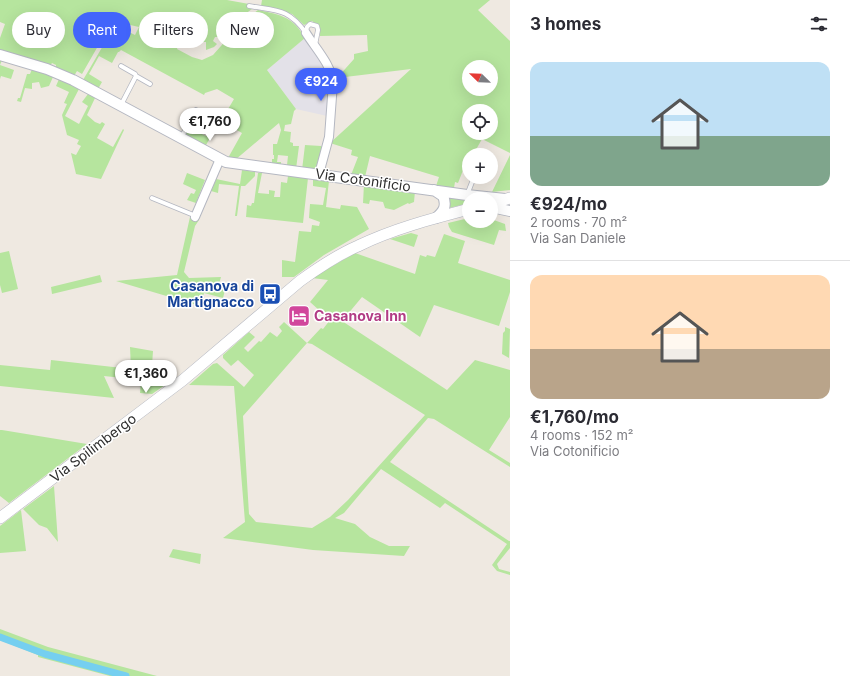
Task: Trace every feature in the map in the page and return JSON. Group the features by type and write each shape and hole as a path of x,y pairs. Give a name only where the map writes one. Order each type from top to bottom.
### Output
{"main road":[{"path":"498,203 509,199"},
{"name":"Via Spilimbergo","path":"0,518 183,380 300,281 320,267 341,254 374,239 411,225 462,211"}],"street":[{"path":"306,33 330,69 333,83 329,137 319,174"},
{"name":"Via Cotonificio","path":"0,55 47,69 73,80 220,159 234,163 462,194"},
{"path":"195,217 220,159"},
{"path":"434,190 443,196 446,205 436,218"},
{"name":"Via Cotonificio","path":"498,198 509,199"},
{"path":"498,207 510,211"}],"lane":[{"path":"249,6 286,14 297,22 306,33"},
{"path":"306,33 307,27 310,24 317,26 318,30 315,47"},
{"path":"121,66 150,84"},
{"path":"120,105 136,76"},
{"path":"181,138 196,110"},
{"path":"152,198 195,217"}],"shaded area":[{"path":"305,38 325,66 329,79 327,116 296,109 267,70"}],"green space":[{"path":"0,0 227,0 249,4 247,8 252,9 248,12 216,12 216,37 213,41 216,45 206,50 206,48 208,48 208,12 139,12 139,27 131,25 131,12 73,12 73,48 97,48 82,74 77,71 74,76 56,69 56,65 52,63 50,66 0,51 0,38 5,24 0,22"},
{"path":"262,0 490,0 478,10 510,41 510,153 484,140 498,140 498,104 462,104 462,140 481,140 477,148 462,148 462,173 458,183 455,182 454,188 458,189 436,186 439,177 370,156 365,177 351,175 358,157 351,155 352,150 330,143 411,69 337,78 354,59 354,54 368,51 367,35 320,36 320,27 312,21 304,25 292,14 261,6"},
{"path":"258,10 266,12 255,12"},
{"path":"274,14 286,18 296,25 305,38 267,70 296,109 294,111 291,124 285,125 284,131 291,132 290,142 293,143 293,146 299,146 296,169 289,168 287,165 288,156 278,155 277,162 281,162 281,167 272,166 272,159 274,159 273,144 277,144 281,130 279,123 235,160 228,158 242,133 221,121 234,99 217,89 205,93 204,95 121,50 118,52 112,63 99,56 89,74 102,82 98,89 83,80 102,48 131,48 131,33 135,35 139,27 139,48 177,48 192,57 202,60 213,55 219,48 274,48"},
{"path":"0,65 14,70 11,79 1,76 0,79"},
{"path":"32,69 53,77 49,86 41,88 39,82 32,83 32,89 25,88 21,102 17,101 18,98 20,98 27,74 30,74"},
{"path":"59,79 79,89 65,116 79,124 88,106 82,102 88,94 95,98 87,115 95,122 100,124 102,122 105,124 97,138 113,147 123,129 124,130 101,179 76,174 71,153 76,155 81,146 77,144 79,140 67,135 62,115 67,104 64,103 69,92 56,86"},
{"path":"216,122 218,123 205,147 185,136 189,128 206,136"},
{"path":"305,145 321,146 323,148 317,171 302,170"},
{"path":"510,155 510,190 492,192 496,184 498,184 498,180"},
{"path":"242,170 255,172 255,176 245,186 241,186 237,216 235,216 239,186 219,184 218,193 211,191 216,179 240,184"},
{"path":"187,173 205,180 196,203 187,200 191,193 194,194 196,190 183,184"},
{"path":"258,173 262,173 258,193 269,194 269,190 275,191 274,197 280,197 281,182 287,183 288,176 308,178 303,223 246,217 247,205 251,206 252,203 254,203"},
{"path":"313,179 329,181 326,207 340,209 341,205 357,207 369,229 324,255 294,277 282,277 282,260 295,262 299,231 311,232 312,225 319,226 320,222 309,218 310,204 323,205 326,188 313,186"},
{"path":"364,184 415,191 414,202 408,203 394,210 385,208 383,202 370,200 369,204 363,203"},
{"path":"448,196 462,198 462,205 449,208 450,202"},
{"path":"190,217 199,220 195,226 184,272 189,278 221,277 218,288 225,290 223,298 204,293 200,306 116,281 177,275"},
{"path":"462,220 462,228 498,228 498,222 505,224 506,231 499,230 494,245 452,232 448,223"},
{"path":"411,233 418,235 414,247 390,239"},
{"path":"444,234 465,241 458,263 510,280 510,292 499,326 434,305 420,337 362,297 342,321 447,390 475,360 510,370 510,417 489,450 510,463 510,467 434,419 428,418 390,462 510,541 510,548 497,564 499,569 510,572 510,575 497,571 492,565 507,544 445,503 440,508 381,469 344,513 335,518 355,524 370,537 389,546 410,546 404,556 313,550 223,538 245,522 234,386 189,385 213,364 217,363 244,387 254,375 238,360 231,366 223,358 223,355 249,332 255,337 244,348 248,352 259,341 261,342 270,332 277,337 282,331 279,327 284,322 307,343 321,328 323,329 330,320 310,302 328,280 312,278 355,253 415,274 420,255 435,257","holes":["307,343 312,344 425,415 348,500 330,517 312,528 256,522 249,514 243,416"]},
{"path":"9,251 18,289 2,293 0,285 0,253"},
{"path":"100,275 102,282 52,294 51,287"},
{"path":"505,327 510,329 509,358 502,354 503,333 505,331"},
{"path":"130,347 153,351 151,380 168,383 152,394 140,393 141,380 104,376 114,398 0,386 0,365 50,370 51,360 131,369"},
{"path":"0,430 87,444 9,503 0,496"},
{"path":"54,486 58,542 47,528 39,525 23,509"},
{"path":"21,510 26,551 0,553 0,526"},
{"path":"173,549 201,554 200,564 169,557"},
{"path":"0,629 48,647 157,676 110,676 38,657 38,655 0,640"}],"waterway":[{"path":"0,637 45,654 126,676"}],"place":[{"name":"Casanova di Martignacco","path":"270,294"},
{"name":"Casanova Inn","path":"299,316"}]}
